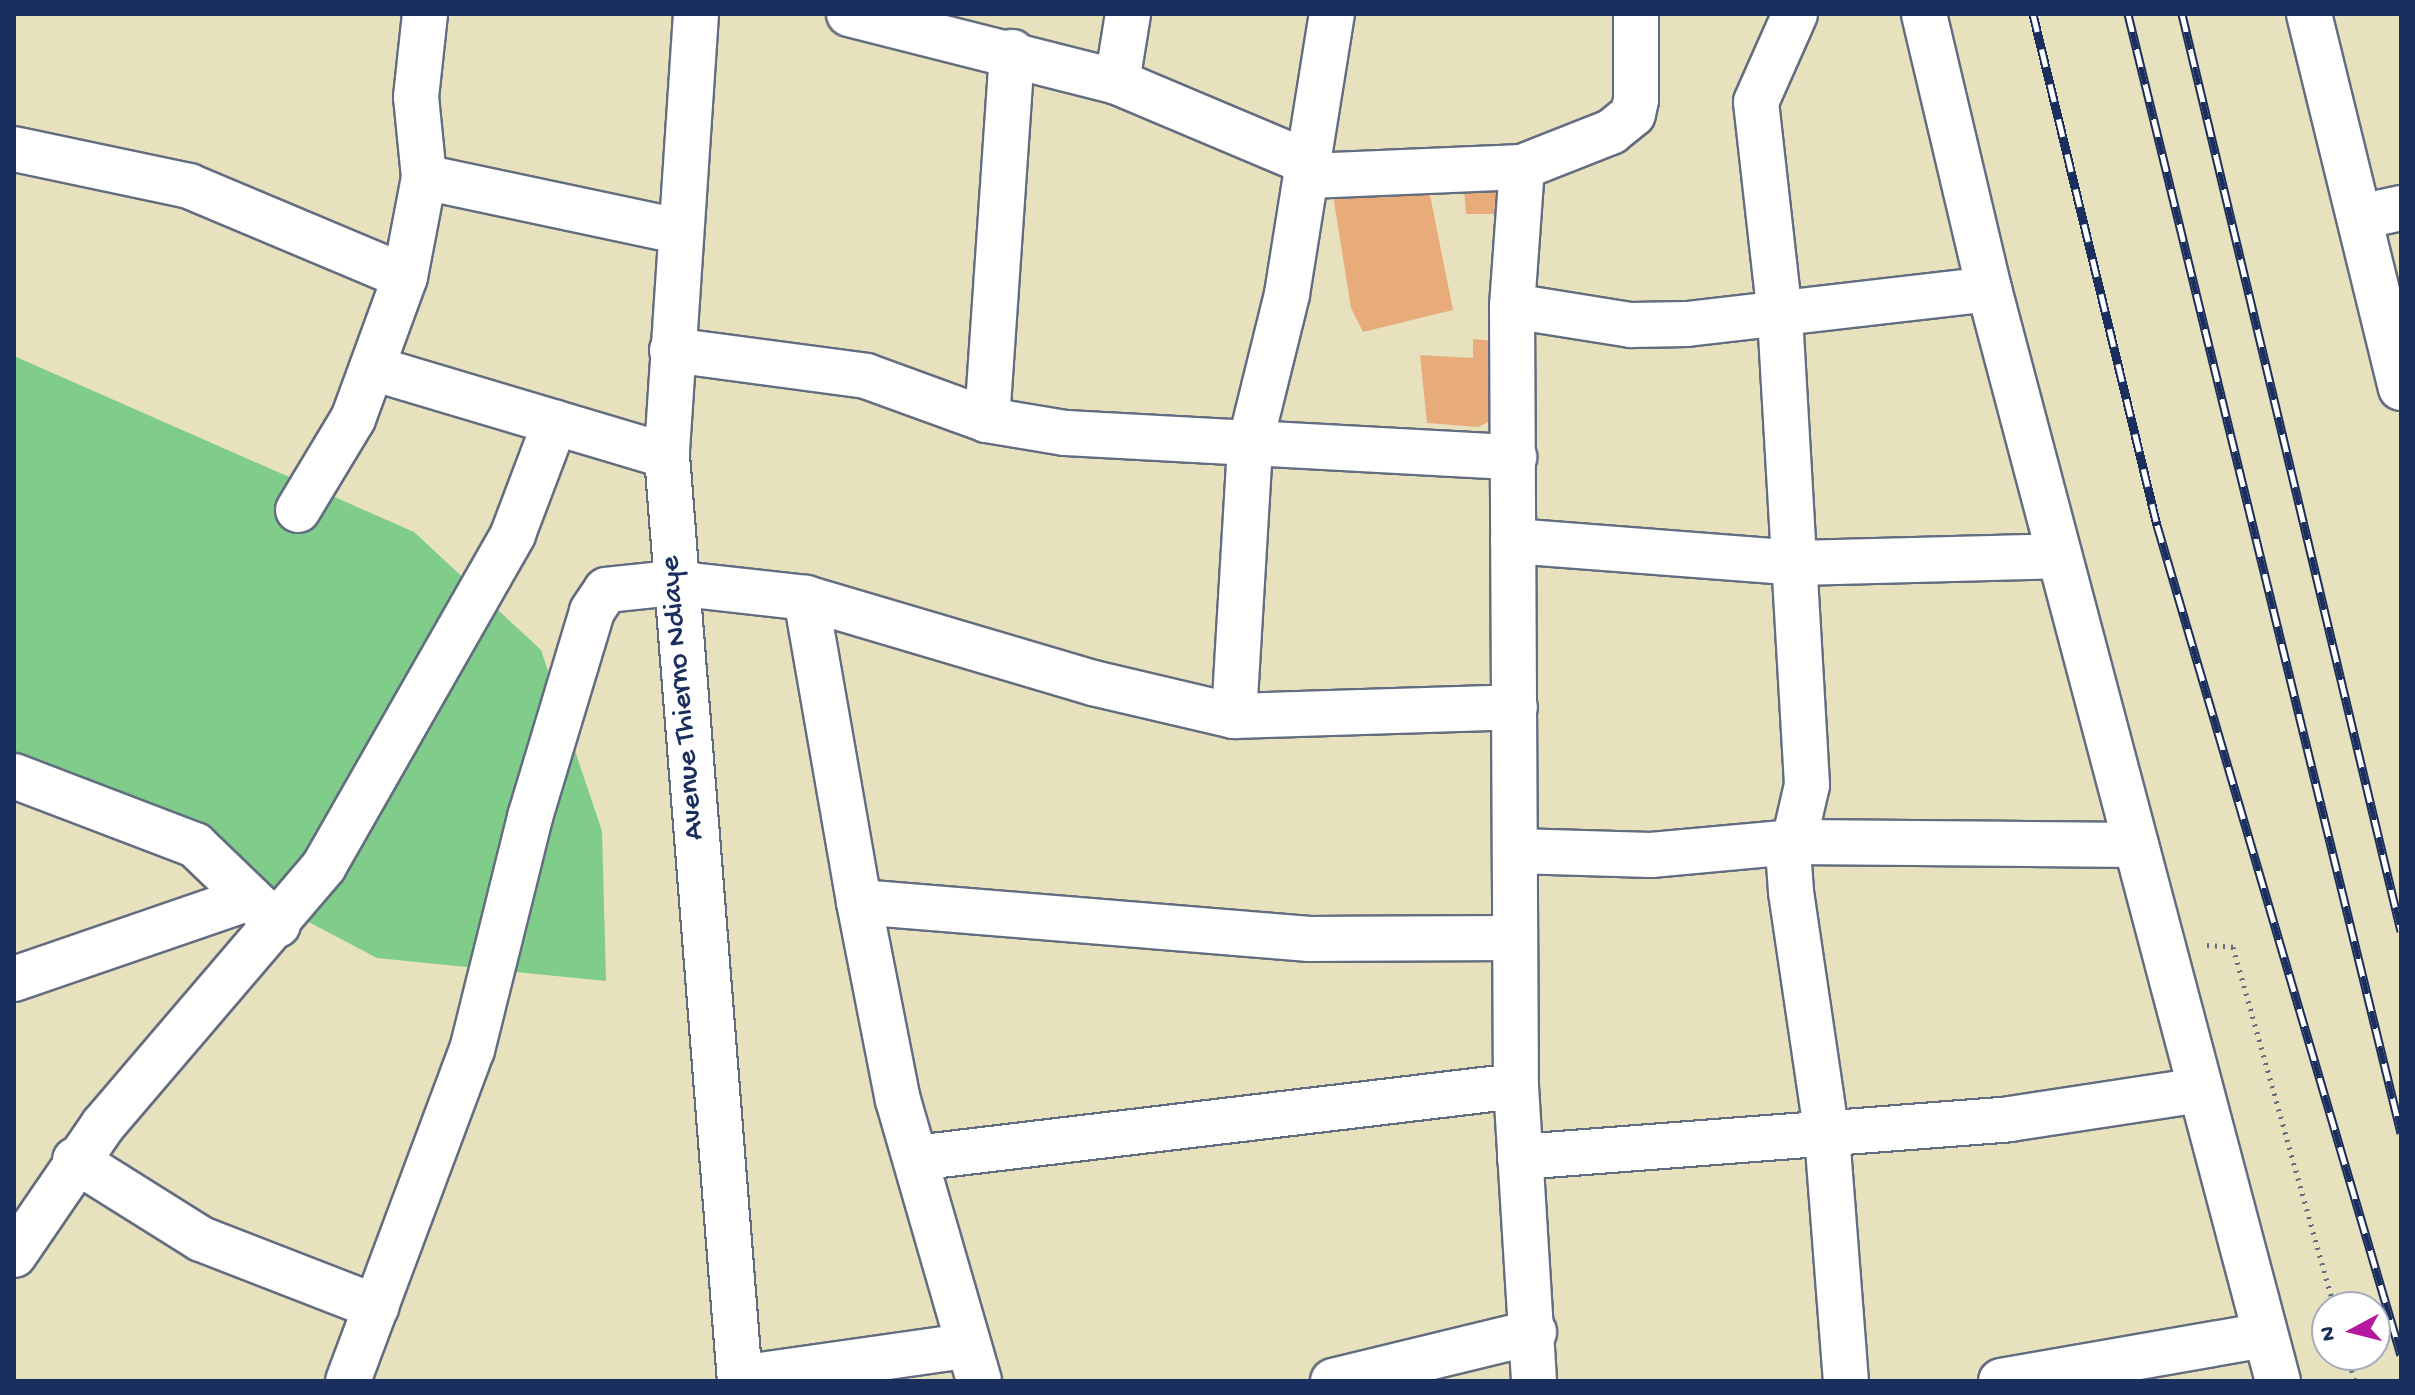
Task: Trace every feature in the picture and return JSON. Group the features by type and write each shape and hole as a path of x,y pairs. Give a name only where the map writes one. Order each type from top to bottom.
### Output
{"street":[{"path":"298,510 353,419 405,277 424,177 416,97 425,14"},
{"name":"Avenue Thierno Ndiaye","path":"696,14 678,231 667,456 673,583 740,1380"},
{"path":"849,14 937,23 1012,52 1117,82 1310,170 1522,167 1611,132 1633,114 1636,14"},
{"path":"1117,82 1128,14"},
{"path":"1234,716 1250,444 1310,170 1332,14"},
{"path":"1795,14 1756,102 1780,316 1797,563 1807,785 1794,842 1791,892 1827,1135 1846,1381"},
{"path":"1924,14 1989,289 2278,1381"},
{"path":"2309,14 2381,212 2401,388"},
{"path":"987,420 1012,52"},
{"path":"14,149 189,186 405,277"},
{"path":"1522,167 1512,306 1516,1086 1534,1332 1534,1381"},
{"path":"424,177 678,231"},
{"path":"1512,306 1631,325 1780,316 1989,289"},
{"path":"672,350 866,376 987,420 1087,436 1514,457"},
{"path":"372,368 667,456"},
{"path":"14,1255 75,1160 264,912 355,816 513,534 555,423"},
{"path":"1513,541 1797,563 2059,556"},
{"path":"348,1381 491,993 530,817 592,611 617,587 673,583 806,598 1234,716 1515,707"},
{"path":"740,1380 971,1363 916,1158 859,902 806,598"},
{"path":"14,776 195,845 264,912"},
{"path":"1515,851 1651,855 1794,842 2136,845"},
{"path":"859,902 1309,939 1515,938"},
{"path":"14,979 264,912"},
{"path":"916,1158 1516,1086"},
{"path":"1520,1157 2010,1119 2200,1090"},
{"path":"75,1160 201,1239 376,1307"},
{"path":"1333,1381 1534,1332"},
{"path":"2001,1381 2264,1335"}],"path":[{"path":"2233,947 2330,1291"}],"green space":[{"path":"14,356 414,532 541,650 602,831 606,981 377,958 14,767"}],"building":[{"path":"1497,172 1495,214 1466,214 1463,175"},
{"path":"1427,180 1453,310 1363,332 1351,308 1332,189"},
{"path":"1473,339 1493,341 1492,420 1478,427 1427,423 1420,355 1473,358"}],"railway":[{"path":"2033,14 2157,525 2401,1355"},
{"path":"2128,14 2401,1133"},
{"path":"2182,14 2401,931"}]}
